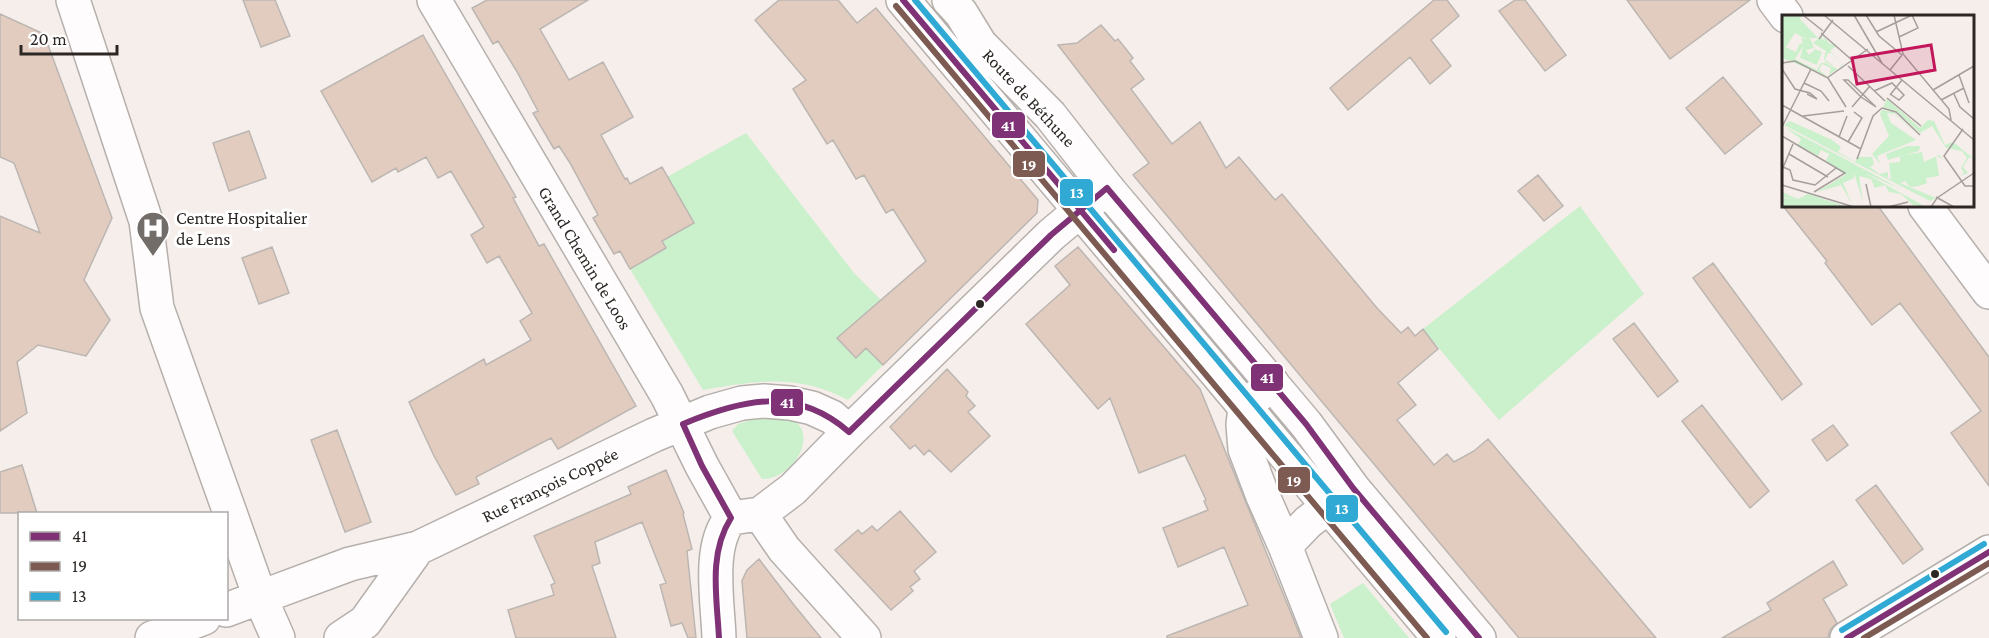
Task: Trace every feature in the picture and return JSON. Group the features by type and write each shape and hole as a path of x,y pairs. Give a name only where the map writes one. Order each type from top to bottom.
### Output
{"street":[{"path":"73,0 146,221 157,308 260,597 278,638"},
{"name":"Grand Chemin de Loos","path":"434,0 683,424 702,466 745,516 784,549 864,638"},
{"name":"Route de Béthune","path":"903,0 1245,407 1340,497 1479,638"},
{"name":"Route de Béthune","path":"950,0 980,44 1050,114 1107,188 1306,424 1340,497 1439,638"},
{"path":"1774,0 1785,15"},
{"path":"719,638 716,563 723,529 794,489 849,432 1051,235 1107,188"},
{"path":"1926,207 1989,292"},
{"path":"1272,383 1245,407 1243,431 1245,449 1321,638"},
{"name":"Rue François Coppée","path":"228,609 350,564 418,548 654,435 710,412 742,403 764,401 790,403 812,408 831,417 849,432"},
{"path":"1285,546 1308,522 1340,497"},
{"path":"341,638 365,622 418,548"},
{"path":"1847,638 1985,564"},
{"path":"153,638 199,620"}],"green space":[{"path":"746,133 854,273 881,300 837,338 855,358 866,348 883,365 848,400 829,391 794,383 759,382 703,390 630,269 666,248 662,240 694,223 667,177"},
{"path":"1580,206 1644,294 1499,420 1423,329"},
{"path":"762,416 783,416 797,423 802,431 803,442 794,463 774,477 762,479 732,431 738,424"},
{"path":"1363,583 1409,638 1344,638 1330,604"}],"building":[{"path":"243,0 275,0 290,36 261,47"},
{"path":"487,0 588,0 540,29 569,80 603,62 633,117 601,135 625,179 627,178 630,184 662,167 694,223 662,241 666,248 630,269 620,251 614,254 593,218 598,215 570,163 559,146 554,149 533,113 538,111 516,70 498,41 493,44 472,8"},
{"path":"779,0 838,0 857,23 876,8 1038,200 1037,213 883,365 866,348 856,358 837,338 926,261 893,209 886,213 864,175 856,179 833,140 827,144 793,89 806,80 755,20"},
{"path":"1434,0 1447,0 1459,16 1431,40 1451,66 1430,84 1410,57 1348,110 1330,88"},
{"path":"1515,0 1525,0 1566,55 1545,71 1499,11"},
{"path":"1627,0 1750,0 1670,59"},
{"path":"0,14 44,34 112,218 84,280 110,320 86,356 38,345 17,362 27,413 0,431 0,216 40,233 14,163 0,157"},
{"path":"1101,25 1115,41 1118,39 1133,58 1130,61 1144,79 1131,89 1172,144 1200,122 1226,168 1239,157 1275,200 1282,194 1377,308 1401,333 1408,327 1415,336 1423,329 1438,349 1398,383 1416,405 1397,420 1434,465 1447,454 1454,462 1474,451 1488,439 1656,638 1519,638 1133,175 1149,163 1058,45 1077,43"},
{"path":"423,35 516,197 513,198 539,246 544,244 636,406 558,449 551,438 476,477 479,484 456,495 434,456 409,402 484,359 486,365 531,340 520,321 532,313 499,256 487,263 471,235 484,227 451,171 438,178 426,157 398,172 396,168 372,182 321,91"},
{"path":"1723,77 1762,124 1725,154 1686,108"},
{"path":"249,131 266,178 229,191 213,143"},
{"path":"1538,175 1563,206 1544,221 1518,191"},
{"path":"1784,207 1879,207 1989,357 1989,486 1951,433 1981,411 1900,303 1872,325 1825,263 1827,261"},
{"path":"272,247 289,293 259,304 242,258"},
{"path":"1078,247 1200,389 1301,638 1167,638 1167,636 1248,605 1224,547 1178,567 1163,528 1208,510 1204,501 1206,500 1185,455 1139,473 1110,398 1098,409 1026,324 1070,285 1055,266"},
{"path":"1713,263 1802,384 1782,400 1693,278"},
{"path":"1634,323 1678,381 1658,397 1613,339"},
{"path":"947,369 968,392 966,396 975,406 968,412 990,436 951,472 929,450 924,455 915,445 910,449 890,427"},
{"path":"1702,405 1769,491 1750,508 1682,421"},
{"path":"1833,425 1848,445 1827,461 1812,440"},
{"path":"337,430 371,522 345,532 311,440"},
{"path":"22,465 37,512 0,513 0,472"},
{"path":"666,470 684,513 692,549 687,551 696,638 688,638 682,623 671,626 660,585 666,583 642,522 595,542 600,563 592,566 616,638 516,638 508,610 554,595 551,585 555,583 534,536 631,494 628,487"},
{"path":"1876,485 1923,549 1903,564 1856,500"},
{"path":"900,511 936,552 914,571 920,579 910,587 913,591 891,610 835,550 858,530 862,534 872,526 877,531"},
{"path":"759,559 821,638 747,638 742,581 747,570"},
{"path":"1833,561 1847,585 1823,599 1837,623 1830,630 1828,638 1722,638 1771,610 1767,603"}],"transit line":[{"name":"41","path":"903,0 1114,250"},
{"name":"13","path":"915,0 1446,632"},
{"name":"19","path":"896,6 1427,638"},
{"name":"41","path":"719,638 716,592 717,561 719,546 731,518 702,466 683,424 727,408 769,401 809,408 829,417 849,432 1051,235 1107,188 1306,424 1353,488 1479,638"},
{"name":"13","path":"1842,630 1984,544"},
{"name":"41","path":"1847,638 1989,552"},
{"name":"19","path":"1864,638 1989,563"}],"place":[{"name":"Centre Hospitalier de Lens","path":"153,257"}]}
